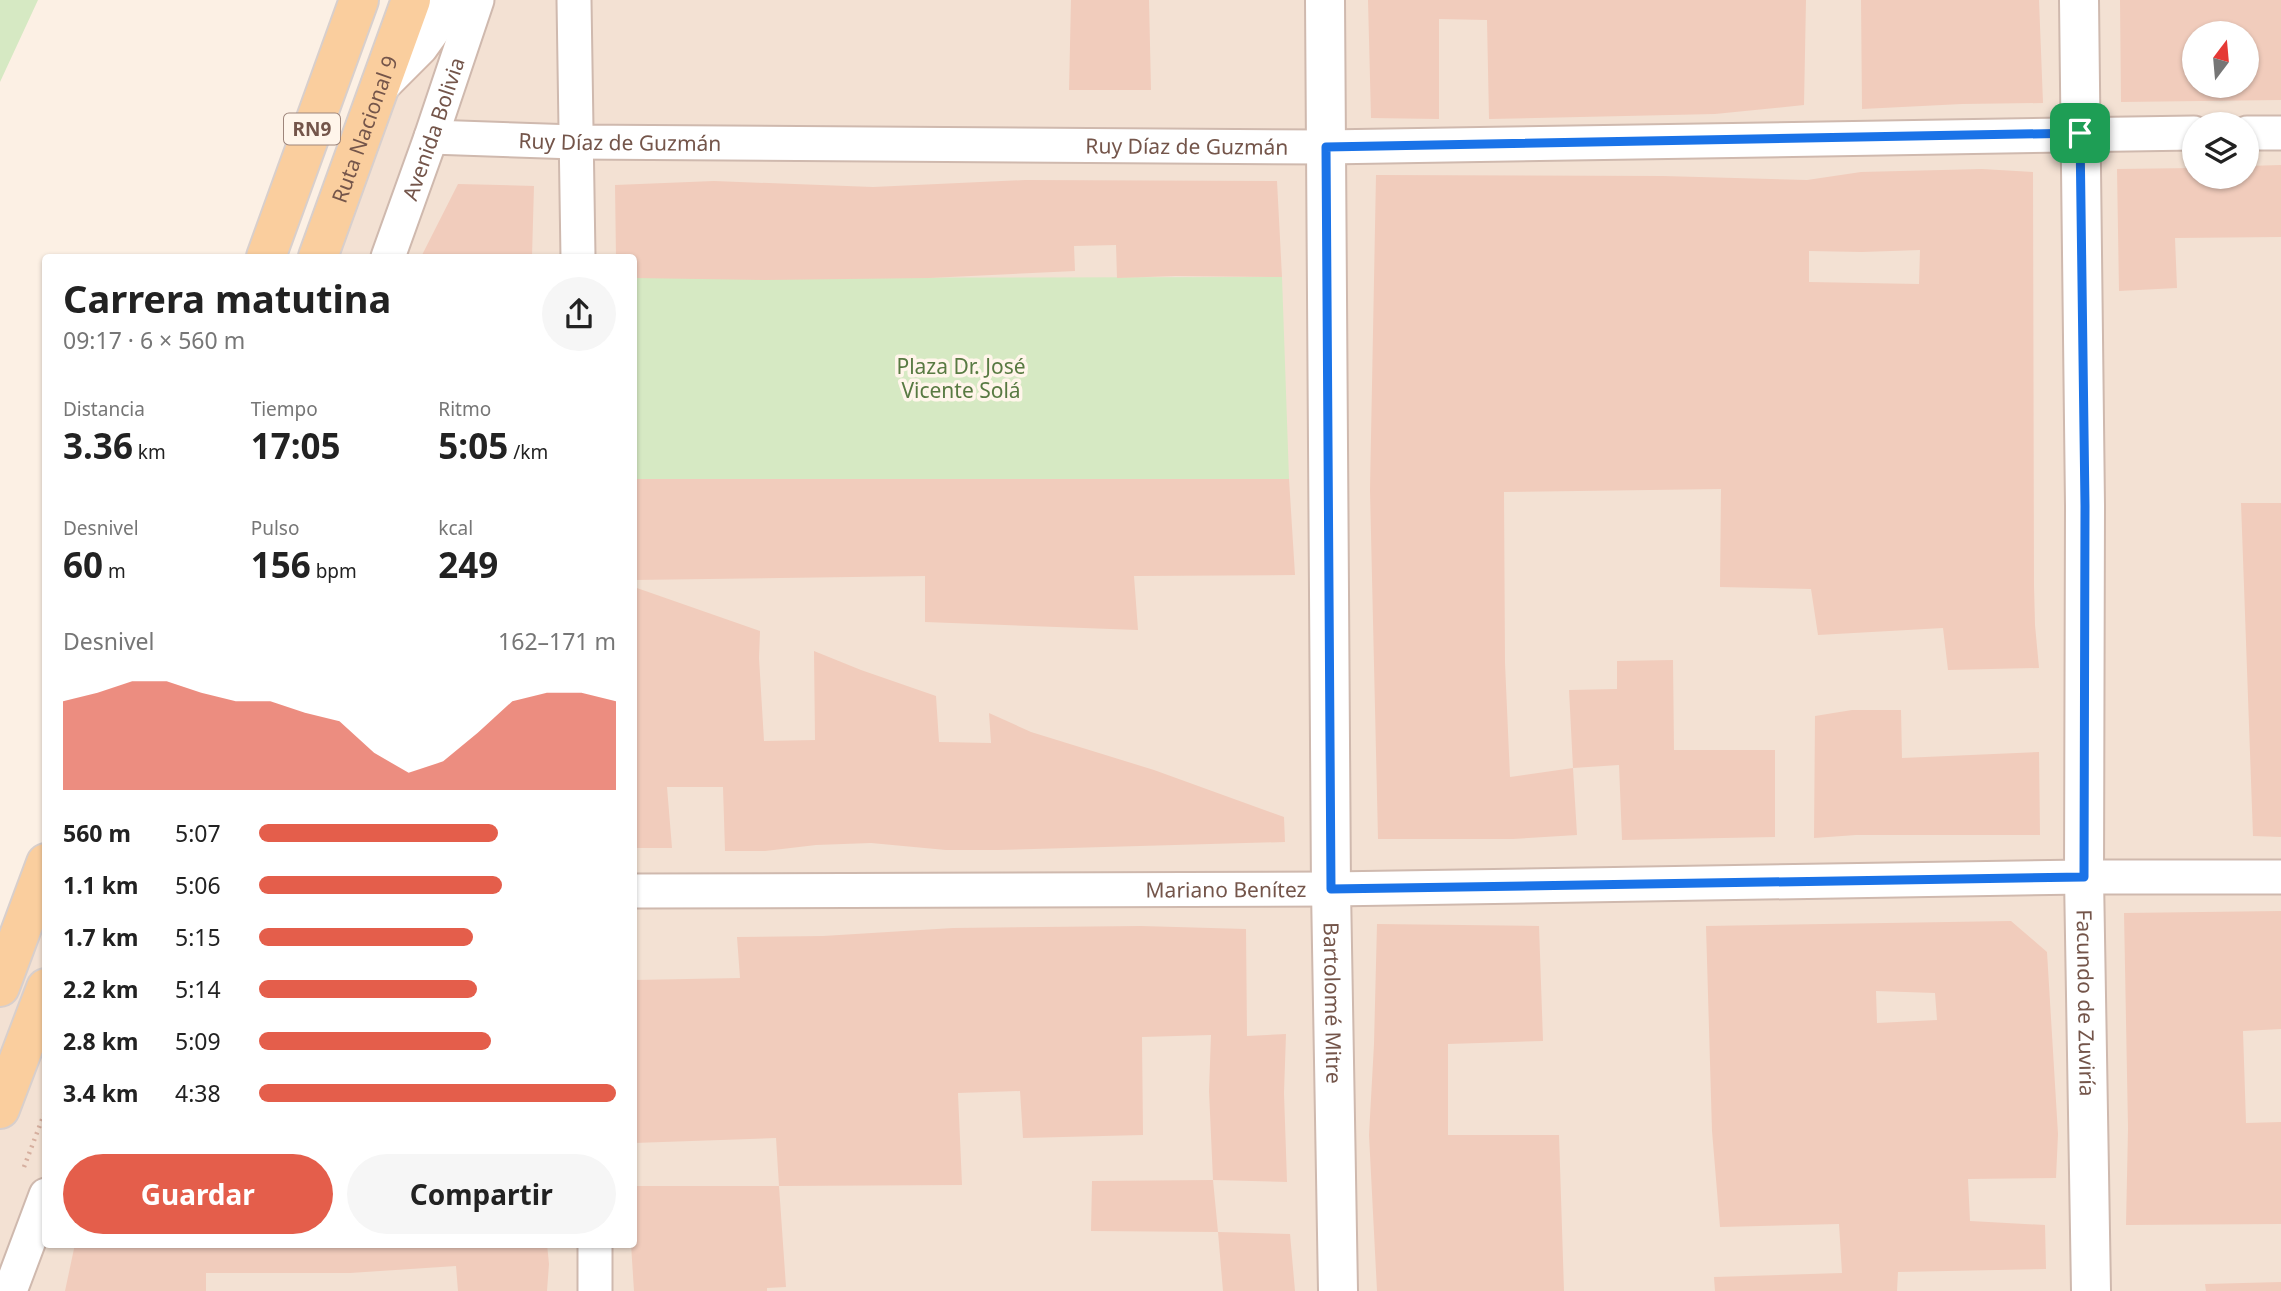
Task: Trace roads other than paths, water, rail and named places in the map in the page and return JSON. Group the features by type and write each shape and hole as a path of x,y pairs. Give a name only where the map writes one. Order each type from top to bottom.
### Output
{"main road":[{"name":"RN9","path":"267,254 359,0"},
{"name":"Ruta Nacional 9","path":"319,254 411,0"},
{"path":"0,987 42,874"},
{"path":"0,1109 42,999"}],"street":[{"path":"381,84 419,46 452,0"},
{"name":"Avenida Bolivia","path":"389,254 432,137 477,0"},
{"path":"574,0 578,254"},
{"name":"Bartolomé Mitre","path":"1325,0 1331,889 1338,1291"},
{"name":"Facundo de Zuviría","path":"2079,0 2085,506 2084,877 2091,1291"},
{"path":"2259,133 2281,132"},
{"name":"Ruy Díaz de Guzmán","path":"432,137 575,142 1326,147 2182,133"},
{"name":"Mariano Benítez","path":"637,891 1331,889 2084,877 2281,877"},
{"path":"10,1291 42,1206"},
{"path":"595,1248 595,1291"}],"park label":[{"name":"Plaza Dr. José Vicente Solá","path":"961,378"}]}
